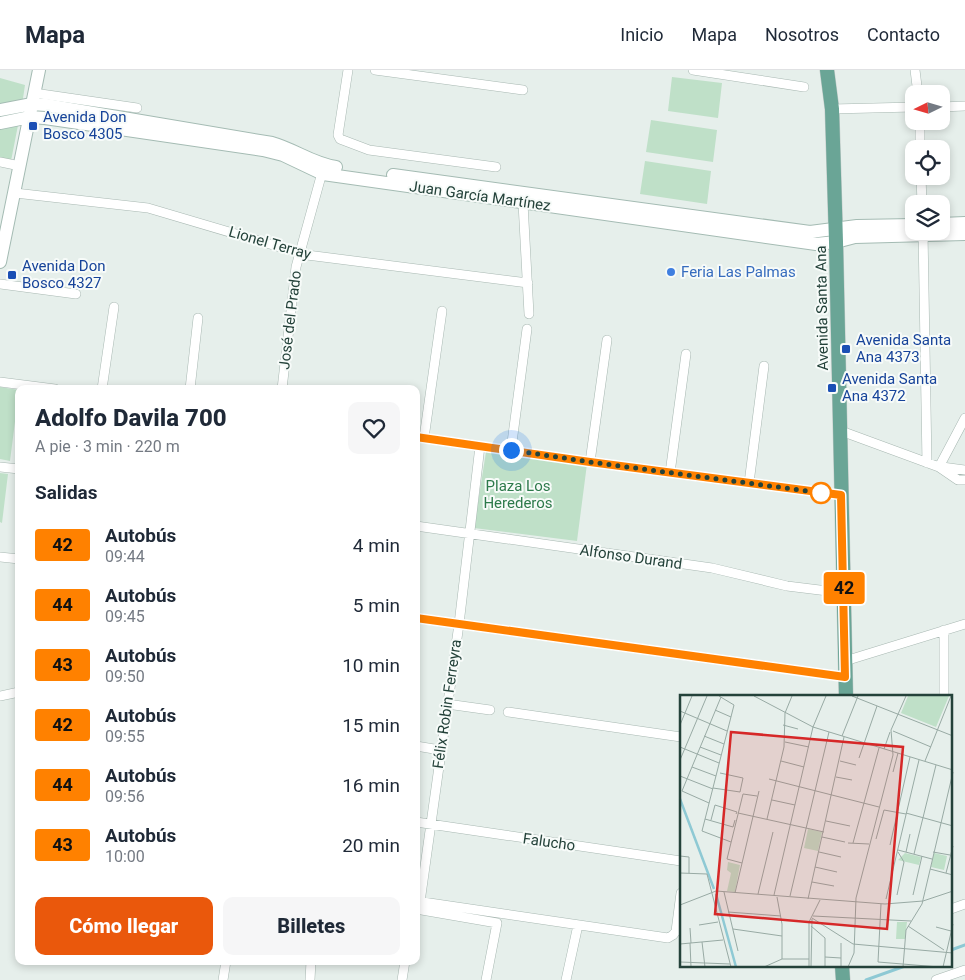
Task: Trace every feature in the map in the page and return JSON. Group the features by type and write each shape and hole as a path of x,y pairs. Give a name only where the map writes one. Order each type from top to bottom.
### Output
{"main road":[{"path":"0,262 39,70"},
{"name":"Avenida Santa Ana","path":"827,70 832,109 836,235 846,695"},
{"name":"Juan García Martínez","path":"0,110 33,98 46,104 282,145 323,169 836,235 855,237 905,234"},
{"name":"Juan García Martínez","path":"0,123 30,117 45,118 263,150 323,169 523,202 824,244 836,235 857,226 905,225"},
{"path":"950,224 965,223"},
{"name":"Juan García Martínez","path":"950,234 965,234"}],"street":[{"path":"348,70 338,134 340,139 369,150 496,167"},
{"path":"375,70 523,90"},
{"path":"693,70 804,87"},
{"path":"915,70 917,85"},
{"path":"33,98 137,108"},
{"path":"950,107 965,106"},
{"path":"832,109 905,107"},
{"path":"0,162 20,166"},
{"name":"José del Prado","path":"282,385 296,267 323,169"},
{"name":"Lionel Terray","path":"15,192 148,208 299,254 528,283"},
{"path":"523,202 529,314"},
{"path":"923,240 927,462"},
{"path":"0,284 76,294"},
{"path":"103,385 114,307"},
{"path":"442,310 420,437 590,462 841,495"},
{"path":"190,385 198,318"},
{"path":"511,450 527,329"},
{"path":"590,462 606,340"},
{"path":"670,473 686,354"},
{"path":"749,483 764,366"},
{"path":"0,382 24,385"},
{"path":"939,466 965,418"},
{"path":"841,431 939,466 965,470"},
{"name":"Félix Robin Ferreyra","path":"420,891 458,624 480,446"},
{"path":"939,466 958,480 965,480"},
{"path":"0,467 15,469"},
{"name":"Alfonso Durand","path":"420,527 712,568 787,586 844,593"},
{"path":"0,556 15,559"},
{"path":"420,619 845,677"},
{"path":"845,661 965,624"},
{"path":"944,630 944,695"},
{"path":"0,696 15,693"},
{"path":"446,704 490,710"},
{"path":"508,712 680,737"},
{"path":"420,747 440,750"},
{"name":"Falucho","path":"420,823 680,861"},
{"path":"420,904 668,938 676,931 680,901"},
{"path":"420,904 497,923 486,980"},
{"path":"952,909 965,904"},
{"path":"566,980 578,925"},
{"path":"223,980 225,965"},
{"path":"310,980 311,965"},
{"path":"402,980 404,965"},
{"path":"936,980 965,970"}],"green space":[{"path":"672,77 722,83 718,118 668,111"},
{"path":"0,78 25,85 22,105 0,110"},
{"path":"19,120 11,161 0,158 0,124"},
{"path":"651,120 717,130 713,162 646,152"},
{"path":"645,161 711,171 707,204 640,194"},
{"path":"0,387 15,389 15,422 10,461 0,459"},
{"name":"Plaza Los Herederos","path":"486,452 587,464 577,541 474,528"},
{"path":"0,473 8,474 2,523 0,522"}],"waterway":[{"path":"952,950 965,945"},
{"path":"866,980 899,968"}],"bus line":[{"name":"42","path":"420,438 841,495 845,677 420,619"}],"place":[{"name":"Avenida Don Bosco 4305","path":"33,126"},
{"name":"Feria Las Palmas","path":"671,272"},
{"name":"Avenida Don Bosco 4327","path":"12,275"},
{"name":"Avenida Santa Ana 4373","path":"846,349"},
{"name":"Avenida Santa Ana 4372","path":"832,388"}],"route":[{"path":"511,450 823,493 821,493"}]}
